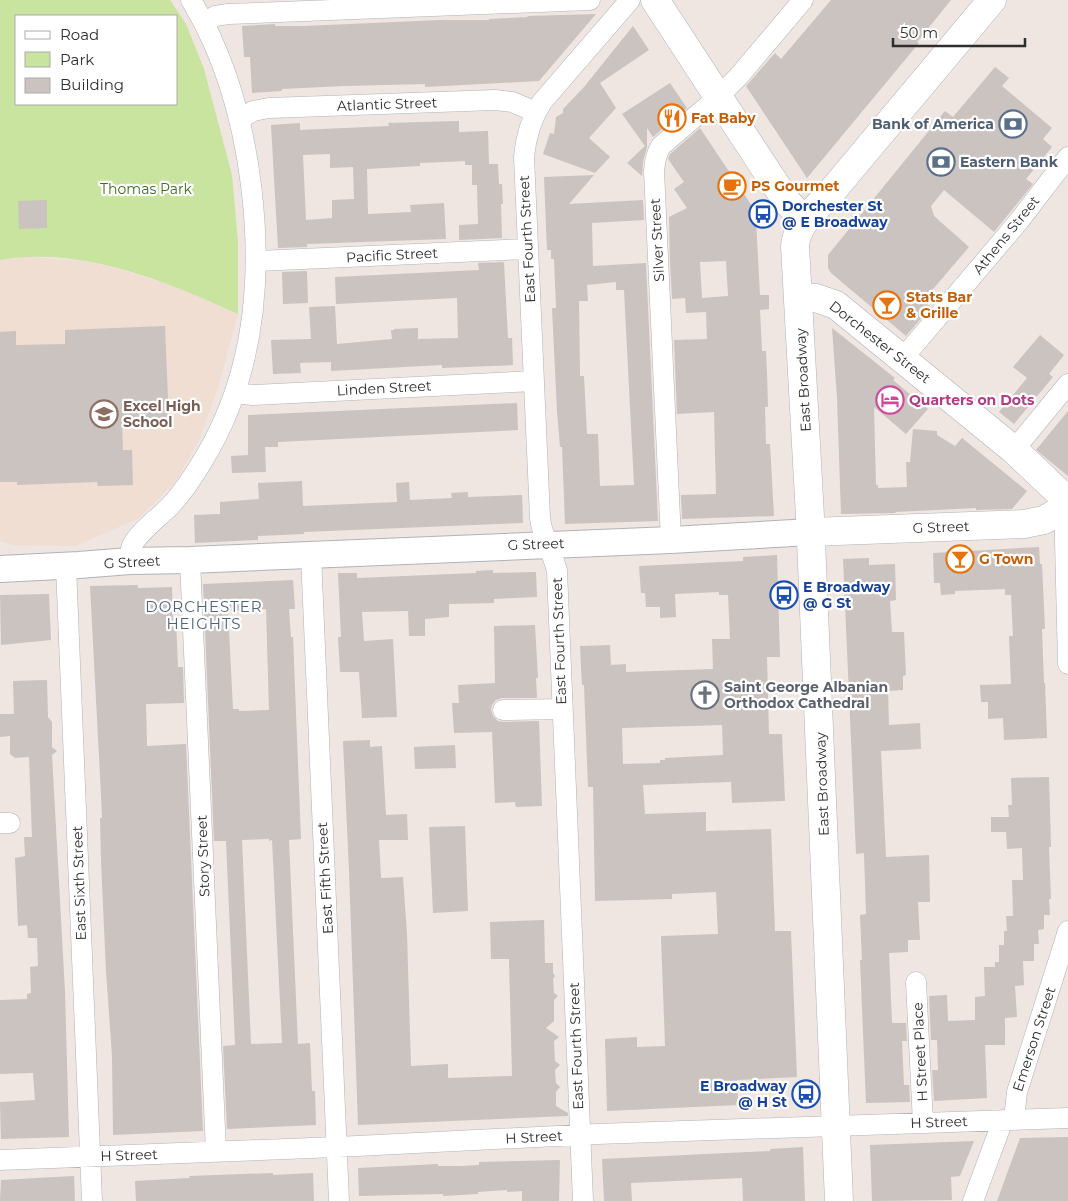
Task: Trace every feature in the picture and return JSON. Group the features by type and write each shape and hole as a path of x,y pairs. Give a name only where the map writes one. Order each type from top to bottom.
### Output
{"main road":[{"path":"655,0 787,202 804,220 828,196 992,0"},
{"name":"East Broadway","path":"804,220 796,236 794,246 799,297 811,532 839,1201"},
{"name":"Dorchester Street","path":"799,297 816,298 836,305 1014,450 1068,500"},
{"name":"G Street","path":"811,532 1024,524 1044,520 1068,506"}],"street":[{"path":"130,561 130,553 136,540 172,504 203,461 220,431 236,393 251,330 255,294 257,261 251,187 240,119 219,55 191,0"},
{"path":"204,24 215,16 228,14 591,0 625,6"},
{"name":"Silver Street","path":"671,540 654,181 655,161 661,146 718,97 739,76 803,0"},
{"name":"East Fourth Street","path":"583,1201 557,571 555,562 546,544 540,518 524,157 528,132 536,112 625,6"},
{"name":"Atlantic Street","path":"240,119 253,111 269,108 495,100 517,104 536,112"},
{"name":"Athens Street","path":"902,358 1019,221 1068,157"},
{"name":"Pacific Street","path":"257,261 527,249"},
{"name":"Linden Street","path":"236,393 253,395 534,381"},
{"path":"1014,450 1068,384"},
{"path":"1068,511 1065,522 1068,664"},
{"name":"G Street","path":"0,568 66,566 130,561 671,540 811,532"},
{"name":"East Fifth Street","path":"311,555 340,1201"},
{"name":"Story Street","path":"190,560 216,1152"},
{"name":"East Sixth Street","path":"66,566 92,1201"},
{"path":"503,710 562,709"},
{"name":"Emerson Street","path":"973,1201 1015,1110 1017,1092 1068,931"},
{"name":"H Street Place","path":"916,982 923,1123"},
{"name":"H Street","path":"0,1160 337,1147 579,1135 1068,1118"}],"shaded area":[{"name":"Excel High School","path":"30,257 82,261 112,267 174,286 238,314 218,388 199,440 176,481 139,518 75,546 15,545 0,541 0,260"}],"green space":[{"name":"Thomas Park","path":"0,0 170,0 186,24 204,69 232,175 238,242 238,314 182,290 122,269 62,258 31,257 0,260"}],"building":[{"path":"831,0 951,0 917,42 919,43 807,178 746,86 775,53 781,59"},
{"path":"596,14 539,81 425,87 425,84 344,86 282,89 282,91 252,93 250,57 244,57 242,26 275,24 275,26 304,26 440,20 489,20 527,16"},
{"path":"633,26 649,50 600,83 616,108 589,138 610,157 595,173 543,154 550,133 554,134 556,117 563,113 563,109 584,87"},
{"path":"995,67 1009,78 1002,86 1052,128 1043,139 1052,147 1026,179 1033,184 994,232 944,190 931,206 934,216 969,247 923,301 931,307 906,336 831,273 828,268 828,255 945,111 953,117"},
{"path":"670,83 687,108 653,137 647,128 647,147 642,176 627,163 645,146 622,114"},
{"path":"459,121 459,132 488,131 489,164 498,164 499,184 502,184 502,238 459,240 459,225 478,224 477,185 472,185 472,165 465,165 465,161 420,163 420,166 367,169 368,214 411,212 410,205 444,203 446,239 307,244 307,247 278,248 271,125 300,123 300,130 389,126 388,123","holes":["330,154 330,168 353,167 354,199 332,200 332,218 306,220 303,155"]},
{"path":"700,128 762,221 756,221 760,295 769,295 769,309 760,310 762,351 766,351 768,407 765,407 766,444 770,444 774,516 682,519 681,495 716,494 714,412 677,414 674,340 707,339 706,312 686,313 685,298 672,299 669,217 687,208 674,189 684,182 668,159 670,154","holes":["726,261 728,296 702,298 700,262"]},
{"path":"594,175 569,204 643,200 644,220 592,223 593,266 646,263 658,521 565,524 562,447 560,447 557,411 552,308 556,308 554,259 551,259 551,250 547,250 544,177","holes":["616,282 616,290 624,290 634,485 600,486 598,434 587,434 584,376 580,376 579,301 588,301 587,285"]},
{"path":"47,200 47,228 19,229 18,201"},
{"path":"503,262 508,338 512,338 513,365 442,368 442,365 331,371 331,362 300,363 301,373 273,374 271,340 311,339 309,307 335,306 337,344 392,339 391,330 394,329 418,328 418,339 458,338 457,298 336,304 335,277 479,270 478,263"},
{"path":"307,271 308,303 283,304 282,272"},
{"path":"165,326 169,422 122,424 123,450 132,450 133,485 98,486 97,482 17,485 17,482 0,482 0,332 16,331 16,345 65,344 65,330"},
{"path":"832,328 895,378 893,380 928,409 906,434 874,407 876,485 878,485 878,488 907,487 906,462 910,462 913,429 937,431 937,435 955,446 962,438 1027,491 1012,509 976,510 976,508 841,514 837,398"},
{"path":"1040,335 1064,355 1049,374 1053,377 1014,424 999,412 1027,378 1013,367"},
{"path":"517,403 518,430 278,442 278,447 265,447 266,472 232,473 231,456 248,455 248,415"},
{"path":"1068,411 1068,476 1036,450"},
{"path":"302,481 303,506 397,502 396,483 409,482 410,500 452,498 451,493 468,492 468,497 522,495 523,523 304,532 304,534 258,536 258,540 195,543 194,515 220,514 220,502 259,499 258,483"},
{"path":"1039,547 1040,564 1042,564 1045,629 1042,629 1047,738 1004,740 1003,718 988,719 988,702 981,702 980,685 1011,684 1009,636 1013,636 1011,595 1005,595 1005,589 955,591 955,594 941,595 940,583 934,583 933,553"},
{"path":"777,555 780,657 767,657 769,734 782,734 785,801 732,803 731,782 643,785 645,814 706,812 706,831 771,829 775,931 791,931 797,1077 737,1080 738,1105 607,1111 605,1039 637,1037 637,1047 665,1046 661,936 718,934 716,892 672,894 672,899 595,901 593,787 588,787 584,685 582,685 580,646 610,645 611,665 626,664 626,672 713,669 712,639 730,639 728,595 719,595 719,592 675,594 676,617 660,618 660,607 646,607 645,593 641,593 639,566 743,561 743,557","holes":["722,725 723,755 665,758 665,760 660,760 660,763 623,764 622,728"]},
{"path":"869,558 869,565 895,564 896,600 890,601 892,632 904,632 906,675 903,676 903,690 888,691 889,725 920,723 921,749 881,751 886,857 929,855 930,902 918,902 920,940 908,940 908,952 889,953 892,1023 906,1023 907,1041 902,1041 904,1085 909,1085 910,1102 866,1103 860,960 862,960 860,915 866,914 864,853 856,854 843,559"},
{"path":"493,570 493,573 536,572 537,597 494,599 494,603 449,604 449,617 425,619 425,636 409,636 408,611 362,612 364,641 393,639 397,717 362,718 359,672 340,672 338,637 341,637 338,573 357,573 357,578 476,573 476,571"},
{"path":"293,580 295,609 289,609 291,637 293,637 301,839 289,840 298,1044 310,1043 312,1091 315,1091 316,1125 227,1129 223,1046 235,1045 226,841 214,841 203,584","holes":["266,609 269,710 239,711 239,709 233,709 228,611","269,839 269,841 272,840 282,1043 251,1044 242,840"]},
{"path":"138,585 138,588 172,587 173,620 176,620 178,667 183,667 184,703 146,704 147,746 186,744 203,1131 113,1135 112,1056 106,971 101,861 100,818 102,818 90,586"},
{"path":"49,594 51,640 1,645 0,595"},
{"path":"535,625 538,678 536,678 537,698 502,698 496,700 491,710 493,716 498,721 539,721 542,806 516,807 515,802 495,803 492,732 454,733 452,703 459,703 458,685 495,683 494,626"},
{"path":"47,680 48,717 52,722 52,747 57,751 52,755 65,992 69,1137 1,1139 0,1102 35,1100 33,1073 0,1074 0,1000 27,999 27,994 31,993 30,967 38,966 37,938 28,938 27,925 18,926 15,858 25,856 24,837 32,837 29,757 15,758 10,754 10,736 0,737 0,714 14,714 13,681"},
{"path":"370,740 370,747 382,746 386,815 407,814 408,840 379,840 381,878 403,877 407,934 411,1066 448,1064 448,1078 512,1076 509,959 491,959 490,922 544,920 545,963 553,963 553,973 555,976 553,979 554,993 558,996 554,1000 554,1021 546,1028 559,1037 554,1041 555,1061 560,1065 555,1070 556,1083 560,1087 556,1092 556,1106 568,1113 568,1116 358,1125 343,741"},
{"path":"455,745 456,768 415,769 414,747"},
{"path":"1049,777 1050,915 1044,915 1044,929 1038,930 1039,944 1034,944 1034,961 1023,961 1024,985 1015,986 1017,1017 1005,1018 1005,1045 985,1045 987,1098 934,1101 932,1070 938,1070 937,1040 931,1040 929,996 947,995 948,1021 975,1020 975,997 985,996 984,967 995,967 995,962 999,962 999,945 1004,945 1004,931 1007,931 1006,916 1013,916 1012,880 1023,880 1022,848 1007,849 1006,832 991,832 991,817 1009,817 1008,805 1012,805 1011,778"},
{"path":"465,826 468,911 433,913 429,827"},
{"path":"1068,1137 1068,1201 997,1201 1020,1138"},
{"path":"974,1141 960,1176 951,1177 952,1200 872,1201 870,1145"},
{"path":"803,1147 805,1201 743,1201 742,1178 631,1183 632,1201 604,1201 602,1159 770,1151 770,1149"},
{"path":"560,1160 559,1201 522,1201 522,1191 507,1192 507,1190 443,1196 443,1194 359,1196 358,1168 438,1164 438,1166 460,1166 479,1165 479,1162"},
{"path":"273,1173 273,1175 313,1173 314,1201 136,1201 135,1181 190,1178 189,1176"},
{"path":"74,1176 75,1201 0,1201 1,1180"}],"place":[{"name":"Fat Baby","path":"672,118"},
{"name":"Bank of America","path":"1013,124"},
{"name":"Eastern Bank","path":"941,162"},
{"name":"PS Gourmet","path":"732,186"},
{"name":"Dorchester St @ E Broadway","path":"763,214"},
{"name":"Stats Bar & Grille","path":"887,305"},
{"name":"Quarters on Dots","path":"890,400"},
{"name":"Excel High School","path":"104,414"},
{"name":"G Town","path":"960,559"},
{"name":"E Broadway @ G St","path":"784,595"},
{"name":"Saint George Albanian Orthodox Cathedral","path":"705,695"},
{"name":"E Broadway @ H St","path":"806,1094"}],"district":[{"name":"DORCHESTER HEIGHTS","path":"204,614"}]}
